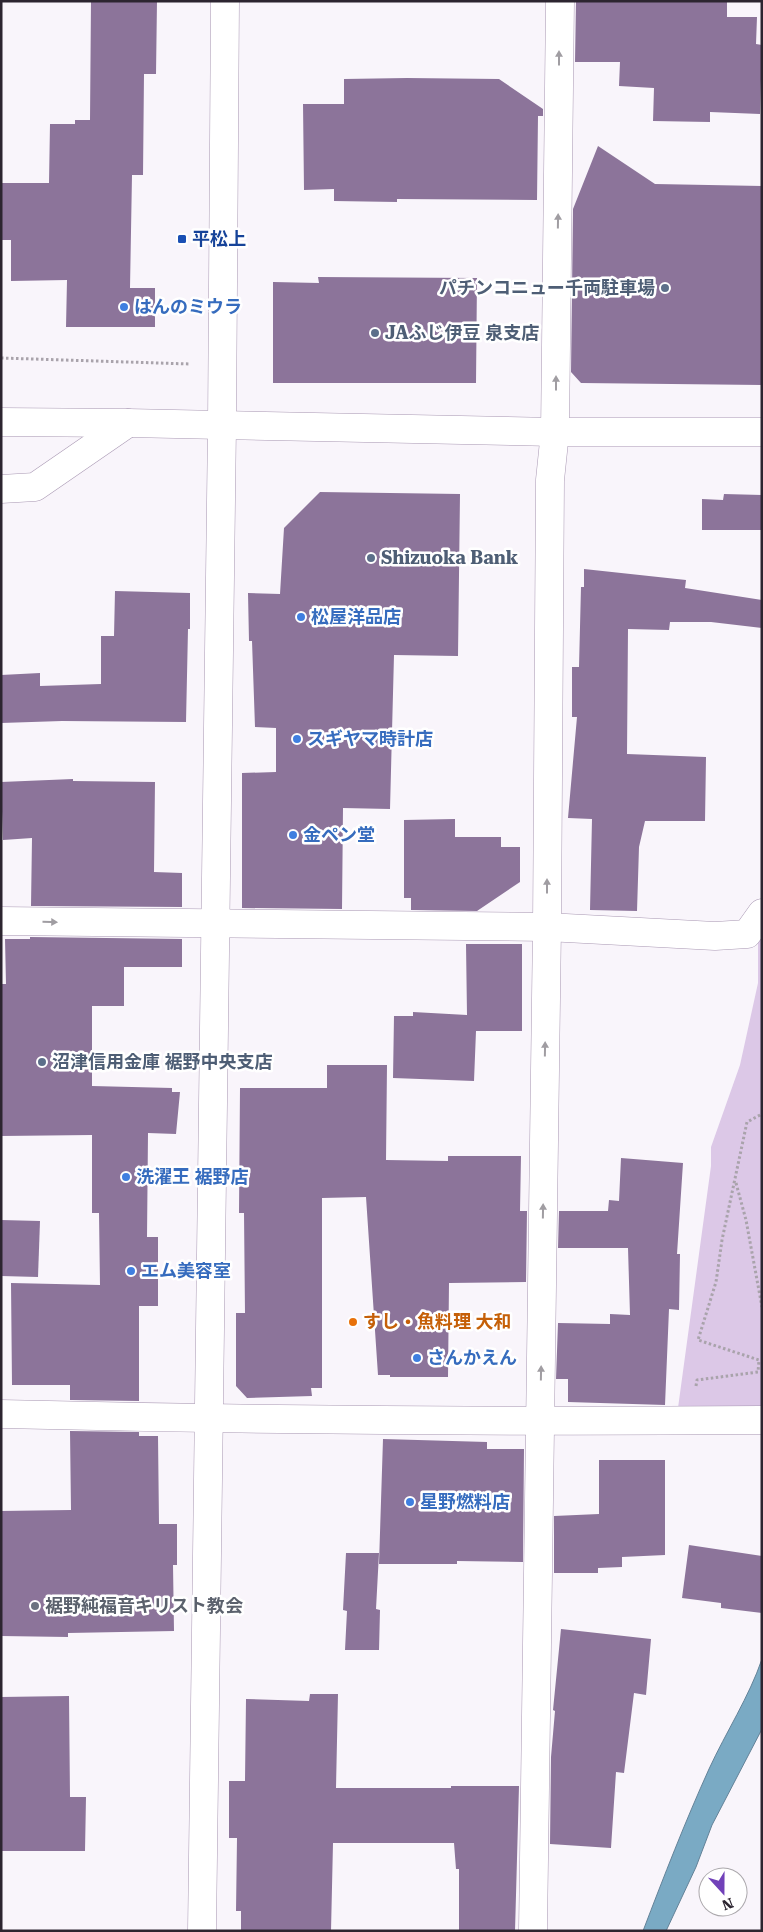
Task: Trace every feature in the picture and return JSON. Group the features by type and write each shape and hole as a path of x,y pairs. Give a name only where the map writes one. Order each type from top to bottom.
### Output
{"street":[{"path":"202,1931 222,426 225,1"},
{"path":"533,1931 547,927 550,480 555,432 560,1"},
{"path":"1,422 555,432 762,432"},
{"path":"1,489 35,487 128,423"},
{"path":"1,921 547,927 715,936 748,934 762,913"},
{"path":"1,1414 208,1419 540,1422 762,1420"}],"path":[{"path":"1,358 190,364"},
{"path":"695,1389 697,1380 758,1372 759,1360 698,1340 716,1282 722,1240 747,1122 762,1114"},
{"path":"735,1180 746,1220 762,1306"}],"shaded area":[{"path":"762,911 762,1407 678,1408 711,1166 711,1147 740,1065 758,983 758,919"}],"water":[{"path":"762,1659 762,1729 712,1825 696,1867 666,1931 643,1931 700,1789 751,1687"}],"building":[{"path":"91,1 157,1 156,74 144,74 143,175 132,175 130,288 155,288 155,327 66,327 67,280 11,281 11,240 1,240 1,183 49,183 50,124 75,124 75,120 90,120"},
{"path":"576,1 727,1 727,17 757,17 756,44 762,45 760,114 710,112 710,122 653,121 654,88 619,86 620,62 575,62"},
{"path":"344,79 499,79 543,109 543,116 538,116 537,200 397,199 397,202 334,201 334,189 304,190 303,104 344,104"},
{"name":"パチンコニュー千両駐車場","path":"598,146 655,184 762,186 762,385 581,383 571,372 573,209"},
{"name":"JAふじ伊豆 泉支店","path":"318,277 477,278 476,383 273,383 273,282 319,283"},
{"path":"320,492 460,494 458,656 394,655 390,809 343,808 342,909 242,908 242,773 276,772 276,728 255,727 252,641 249,641 248,593 280,594 284,528"},
{"path":"724,494 762,495 762,530 702,530 702,499 723,500"},
{"path":"584,569 686,580 685,588 762,600 762,628 711,622 670,622 669,630 628,629 627,754 706,757 705,821 645,821 639,847 637,911 590,910 592,819 568,818 577,717 572,717 572,667 579,667 581,587 584,587"},
{"path":"115,591 190,593 186,722 62,721 1,723 1,675 40,673 40,686 101,684 101,636 114,636"},
{"path":"73,779 73,781 155,782 154,872 182,873 182,907 31,906 32,838 3,840 1,782"},
{"path":"455,819 455,837 501,837 501,847 520,847 520,882 477,911 411,910 411,898 404,898 404,820"},
{"path":"30,937 182,939 182,967 124,967 124,1006 92,1006 92,1086 172,1088 172,1092 180,1092 176,1134 148,1133 147,1237 158,1237 158,1306 139,1306 139,1401 70,1400 70,1385 12,1385 11,1283 100,1285 99,1213 92,1213 92,1135 1,1136 1,984 6,984 5,939 30,939"},
{"path":"466,944 522,944 522,1031 476,1031 474,1081 393,1078 394,1016 413,1016 413,1012 467,1015"},
{"path":"327,1065 387,1065 386,1160 448,1161 448,1156 521,1156 520,1211 527,1211 526,1282 449,1283 448,1377 390,1377 390,1375 378,1375 366,1197 322,1198 322,1388 311,1388 312,1396 247,1398 236,1386 236,1313 245,1313 244,1213 239,1213 240,1088 327,1088"},
{"path":"621,1158 683,1163 677,1254 680,1254 679,1310 669,1309 665,1405 568,1402 568,1379 556,1379 558,1323 610,1324 610,1314 630,1315 628,1248 558,1248 559,1211 608,1211 609,1200 619,1201"},
{"path":"1,1220 40,1221 38,1277 1,1276"},
{"path":"70,1431 139,1432 139,1436 158,1436 159,1524 177,1524 177,1565 173,1565 174,1631 68,1633 68,1637 1,1636 1,1511 71,1510"},
{"path":"383,1439 487,1442 487,1449 524,1449 523,1562 457,1561 457,1564 379,1564"},
{"path":"599,1460 665,1460 665,1555 622,1557 622,1567 598,1568 598,1573 554,1573 554,1516 599,1514"},
{"path":"689,1545 762,1556 762,1613 721,1608 721,1603 682,1598"},
{"path":"346,1553 379,1553 376,1609 380,1610 379,1650 345,1650 347,1611 343,1610"},
{"path":"561,1629 651,1639 646,1695 634,1693 624,1773 616,1772 611,1848 550,1844 551,1757 555,1711 553,1710"},
{"path":"310,1694 338,1694 336,1788 519,1786 515,1931 459,1931 459,1869 456,1869 454,1843 333,1843 331,1931 241,1931 241,1911 236,1911 237,1838 229,1838 229,1781 245,1781 246,1699 309,1701"},
{"path":"69,1696 70,1797 86,1797 85,1851 1,1851 1,1697"}],"place":[{"name":"平松上","path":"182,239"},
{"name":"パチンコニュー千両駐車場","path":"665,288"},
{"name":"はんのミウラ","path":"124,307"},
{"name":"JAふじ伊豆 泉支店","path":"375,333"},
{"name":"Shizuoka Bank","path":"371,558"},
{"name":"松屋洋品店","path":"301,617"},
{"name":"スギヤマ時計店","path":"297,739"},
{"name":"金ペン堂","path":"293,835"},
{"name":"沼津信用金庫 裾野中央支店","path":"42,1062"},
{"name":"洗濯王 裾野店","path":"126,1177"},
{"name":"エム美容室","path":"131,1271"},
{"name":"すし・魚料理 大和","path":"353,1322"},
{"name":"さんかえん","path":"417,1358"},
{"name":"星野燃料店","path":"410,1502"},
{"name":"裾野純福音キリスト教会","path":"35,1606"}]}
